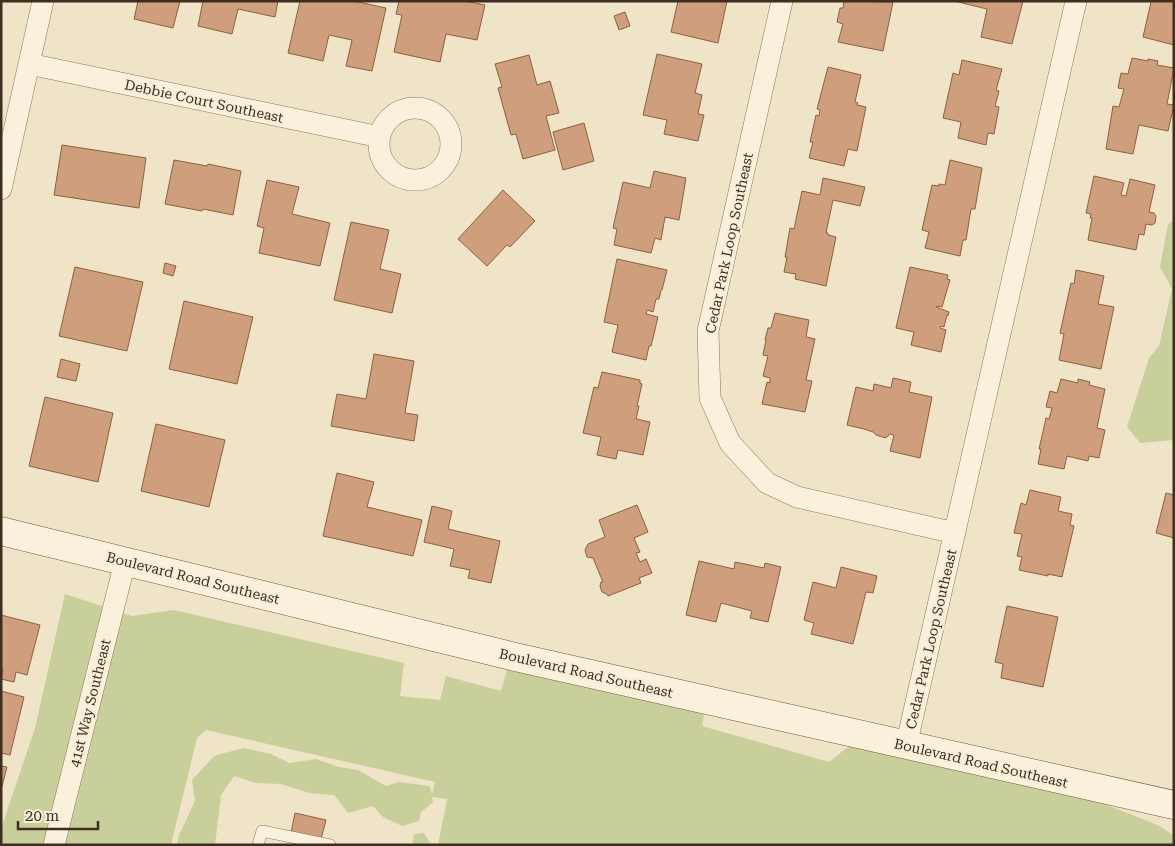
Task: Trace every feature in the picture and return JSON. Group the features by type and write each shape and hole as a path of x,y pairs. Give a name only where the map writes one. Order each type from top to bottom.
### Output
{"street":[{"path":"1,189 43,1"},
{"name":"Cedar Park Loop Southeast","path":"782,1 708,331 710,398 730,443 766,484 798,497 955,533"},
{"name":"Cedar Park Loop Southeast","path":"906,746 1076,1"},
{"name":"Debbie Court Southeast","path":"29,64 380,137"},
{"name":"Boulevard Road Southeast","path":"1,531 406,631 906,746 1174,805"},
{"name":"41st Way Southeast","path":"54,845 125,562"}],"lane":[{"path":"258,845 262,831 330,845"}],"green space":[{"path":"1174,221 1174,440 1140,443 1127,427 1149,358 1159,346 1172,289 1160,267 1168,224"},
{"path":"65,594 132,616 174,610 404,663 400,696 440,700 446,676 501,691 511,656 707,701 702,726 829,762 862,736 1102,803 1160,826 1174,836 1174,845 438,845 447,799 432,797 433,802 421,812 419,821 402,826 383,817 373,806 348,813 334,795 309,793 281,784 256,783 234,776 221,795 215,845 177,845 179,835 195,801 192,780 214,756 243,748 271,754 289,763 316,759 339,767 358,770 386,786 399,782 430,786 432,795 435,782 206,730 197,738 171,845 1,845 1,829 35,728"},
{"path":"424,833 431,845 412,845 414,834"}],"building":[{"path":"138,1 180,1 173,28 134,19"},
{"path":"203,1 278,1 275,17 238,9 232,34 198,26"},
{"path":"300,1 354,1 386,8 372,71 346,66 352,40 329,35 323,61 288,53"},
{"path":"399,1 465,1 485,5 477,40 446,34 440,62 394,52 402,15 396,14"},
{"path":"678,1 727,1 718,43 671,32"},
{"path":"844,1 893,2 883,51 838,42 843,24 837,22 840,8 843,8"},
{"path":"954,1 1023,1 1012,44 981,37 987,9"},
{"path":"1148,1 1174,1 1174,45 1143,37 1151,2"},
{"path":"625,12 630,26 619,30 614,16"},
{"path":"657,54 702,64 695,93 702,95 698,114 704,115 698,141 664,134 667,120 643,115"},
{"path":"529,55 537,85 550,81 559,113 546,116 555,150 523,159 516,134 511,135 498,88 502,87 495,64"},
{"path":"1132,58 1158,61 1157,65 1174,68 1167,104 1174,105 1168,131 1139,125 1133,154 1106,149 1113,106 1119,107 1124,89 1118,88 1121,73 1128,74"},
{"path":"962,60 1002,69 996,90 999,91 995,106 999,107 994,134 988,133 986,145 958,138 961,122 943,118 953,73 959,75"},
{"path":"828,67 861,75 855,102 858,103 857,105 866,107 857,151 848,149 844,166 809,158 813,142 810,142 816,115 819,116 820,110 817,109"},
{"path":"584,123 594,161 563,170 553,132"},
{"path":"62,145 146,158 139,208 54,195"},
{"path":"174,160 207,166 208,164 241,171 233,215 165,204"},
{"path":"950,160 982,168 975,209 971,209 966,240 963,240 960,256 925,248 929,232 922,230 932,185 945,185"},
{"path":"654,171 686,178 679,220 665,217 661,240 655,238 651,253 614,245 617,229 613,228 623,182 650,188"},
{"path":"1094,176 1124,183 1121,195 1126,196 1130,179 1155,185 1149,212 1154,213 1156,216 1155,223 1152,225 1146,224 1144,235 1139,234 1136,250 1088,240 1092,218 1090,218 1091,214 1086,213"},
{"path":"823,178 865,187 860,206 833,200 826,233 836,237 826,286 795,279 796,274 784,272 790,228 794,229 802,191 820,195"},
{"path":"267,180 299,187 292,214 330,223 320,266 259,253 264,228 257,226"},
{"path":"503,190 535,221 510,247 507,245 487,266 458,239"},
{"path":"351,222 389,230 380,269 401,274 392,313 334,300"},
{"path":"617,259 667,270 659,299 656,299 653,312 647,310 646,314 658,317 646,360 612,352 618,325 604,322"},
{"path":"165,263 176,266 173,276 163,273"},
{"path":"75,267 143,282 127,351 59,336"},
{"path":"910,267 948,275 947,279 950,280 942,307 936,307 949,312 944,327 941,326 940,328 946,330 941,352 911,345 914,332 896,328"},
{"path":"1076,270 1104,276 1098,304 1114,307 1101,369 1059,360 1064,334 1060,333 1071,283 1074,284"},
{"path":"184,301 253,317 237,384 169,369"},
{"path":"775,313 809,320 806,337 815,339 806,380 812,381 805,412 762,404 767,382 770,383 770,378 763,376 768,356 763,355 765,340"},
{"path":"374,354 414,361 405,413 418,415 414,441 331,426 337,394 366,399"},
{"path":"61,359 80,364 76,381 57,377"},
{"path":"602,372 640,380 642,384 636,419 650,422 643,455 618,450 616,459 597,455 601,437 583,433 594,387 598,388"},
{"path":"893,378 911,382 909,392 932,397 920,458 890,451 894,435 890,434 886,438 864,429 847,425 856,387 873,391 874,384 891,388"},
{"path":"1061,379 1078,383 1078,379 1090,382 1089,385 1105,389 1097,428 1105,430 1099,458 1089,456 1088,461 1067,456 1064,469 1038,464 1041,449 1039,449 1046,418 1049,419 1052,408 1046,407 1050,391 1057,393"},
{"path":"45,397 113,413 98,482 29,466"},
{"path":"156,424 225,440 209,507 141,491"},
{"path":"337,473 374,482 367,507 422,520 413,556 323,536"},
{"path":"1030,490 1061,497 1058,511 1072,514 1070,525 1074,526 1062,577 1019,570 1022,557 1017,556 1022,534 1014,533 1021,503 1026,505"},
{"path":"1166,493 1174,495 1174,538 1156,533"},
{"path":"637,505 648,532 634,538 640,552 636,553 640,562 646,559 652,573 639,578 641,583 608,596 602,592 600,586 601,582 603,582 593,558 587,557 585,550 588,544 605,537 599,520"},
{"path":"432,506 452,511 448,529 500,541 491,583 468,578 470,570 450,566 454,549 424,542"},
{"path":"699,561 734,569 735,562 764,568 765,563 781,567 768,622 750,618 752,611 721,603 716,622 686,615"},
{"path":"841,567 877,576 873,593 866,592 853,644 811,634 814,623 804,620 813,582 836,588"},
{"path":"1007,606 1058,617 1043,687 1001,678 1003,664 995,662"},
{"path":"1,615 40,625 27,675 16,672 14,682 1,679 3,669 1,668"},
{"path":"1,691 24,697 10,755 1,753"},
{"path":"1,766 7,767 1,790"},
{"path":"295,813 326,820 321,839 291,833"}]}
